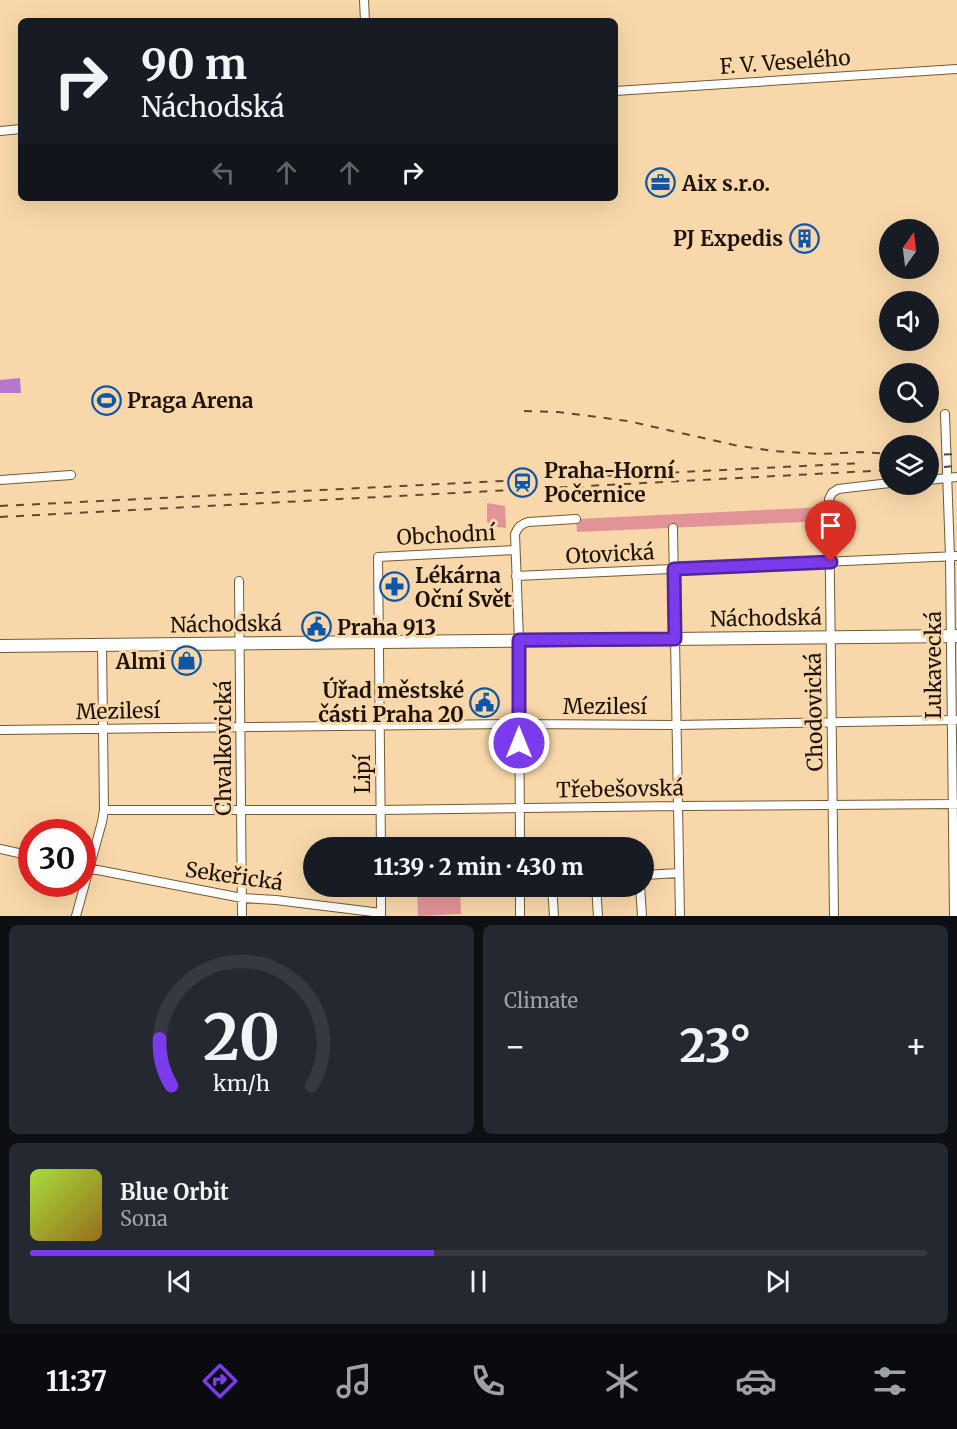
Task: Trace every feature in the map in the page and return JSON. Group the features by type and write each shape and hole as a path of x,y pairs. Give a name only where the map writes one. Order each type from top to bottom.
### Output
{"main road":[{"name":"Náchodská","path":"0,646 954,636"}],"street":[{"path":"364,0 365,18"},
{"name":"F. V. Veselého","path":"618,91 957,69"},
{"path":"0,131 18,129"},
{"name":"Lukavecká","path":"945,414 947,478 954,556 954,916"},
{"path":"0,480 70,476"},
{"path":"939,479 957,477"},
{"name":"Chodovická","path":"834,916 829,499 838,489 879,484"},
{"path":"520,837 519,640 515,534 517,528 528,522 576,519"},
{"path":"673,528 680,916"},
{"name":"Obchodní","path":"378,557 515,550"},
{"name":"Otovická","path":"516,576 954,556"},
{"name":"Lipí","path":"378,557 381,837"},
{"name":"Chvalkovická","path":"239,581 242,916"},
{"path":"96,839 104,810 102,645"},
{"name":"Mezilesí","path":"0,730 519,724 676,725 954,720"},
{"name":"Třebešovská","path":"104,810 380,810 955,804"},
{"path":"0,849 18,853"},
{"name":"Sekeřická","path":"96,869 242,898 276,900 381,915"},
{"path":"654,874 679,873"},
{"path":"76,916 80,897"},
{"path":"381,897 381,915"},
{"path":"520,897 520,916"},
{"path":"553,897 554,916"},
{"path":"597,897 598,916"},
{"path":"641,897 642,916"}],"shaded area":[{"path":"20,378 21,393 0,393 0,380"},
{"path":"487,503 505,506 506,528 491,526 487,522"},
{"path":"826,507 826,521 577,532 576,519"},
{"path":"417,897 460,897 461,914 418,916"}],"railway":[{"path":"524,411 558,412 628,421 734,445 773,451 820,454 879,453"},
{"path":"939,455 957,454"},
{"path":"0,506 863,463"},
{"path":"939,467 957,466"},
{"path":"0,517 879,471"}],"place":[{"name":"Aix s.r.o.","path":"661,183"},
{"name":"PJ Expedis","path":"804,238"},
{"name":"Praga Arena","path":"106,400"},
{"name":"Praha-Horní Počernice","path":"523,482"},
{"name":"Lékárna Oční Svět","path":"394,587"},
{"name":"Praha 913","path":"316,627"},
{"name":"Almi","path":"187,661"},
{"name":"Úřad městské části Praha 20","path":"485,702"}],"route":[{"path":"519,743 519,640 675,639 674,569 831,562"}]}
